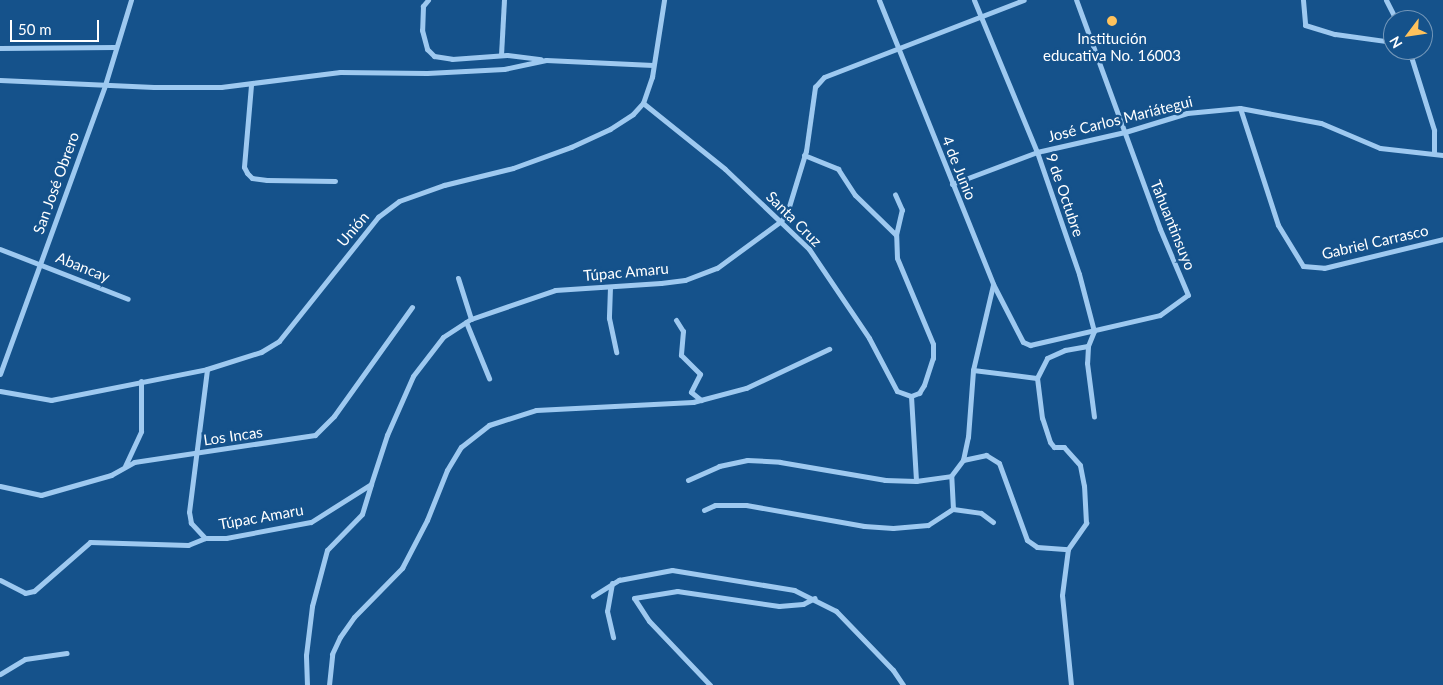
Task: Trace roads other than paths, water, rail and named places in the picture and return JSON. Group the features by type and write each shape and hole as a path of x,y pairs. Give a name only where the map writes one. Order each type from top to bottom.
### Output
{"street":[{"name":"San José Obrero","path":"0,374 105,85 115,47 131,0"},
{"path":"428,0 424,6 422,30 427,49 434,56 452,59 500,55 546,60 653,64"},
{"path":"500,55 504,0"},
{"path":"643,103 653,64 664,0"},
{"name":"4 de Junio","path":"879,0 993,284 1023,342"},
{"name":"9 de Octubre","path":"974,0 1037,152 1079,274 1094,331"},
{"name":"Túpac Amaru","path":"0,580 25,593 34,591 90,542 188,545 205,538 226,538 311,522 371,484 387,435 413,376 443,337 468,320 555,290 685,280 717,268 781,221 792,203 813,117 815,87 824,77 1024,0"},
{"name":"Tahuantinsuyo","path":"1023,342 1030,345 1160,315 1188,295 1076,0"},
{"path":"1304,0 1305,25 1335,34 1383,41"},
{"path":"0,48 115,47"},
{"path":"0,80 105,85 251,85 340,72 427,73 504,69 546,60"},
{"path":"1412,60 1434,130 1434,152"},
{"path":"251,85 244,167 247,173 252,178 267,180 335,181"},
{"name":"Santa Cruz","path":"643,103 724,169 809,249 840,293 893,384 900,394 911,396"},
{"name":"Unión","path":"0,391 51,400 207,369 261,352 279,341 378,217 399,201 444,185 513,168 571,147 610,129 634,114 643,103"},
{"name":"José Carlos Mariátegui","path":"952,184 1037,152 1125,132 1187,113 1240,108 1321,123 1380,148 1434,152 1443,155"},
{"name":"Gabriel Carrasco","path":"1240,108 1278,225 1303,266 1324,268 1443,239"},
{"path":"804,155 838,169 855,195 896,236"},
{"path":"895,194 902,210 896,236 901,271 933,344 933,358 924,385 919,392 911,396 916,481"},
{"name":"Abancay","path":"0,249 128,299"},
{"path":"458,278 468,320 489,378"},
{"path":"953,509 951,476 963,460 968,437 967,419 972,370 993,284"},
{"path":"610,287 609,318 616,352"},
{"name":"Los Incas","path":"0,486 41,495 111,475 125,466 140,461 297,440 325,428 412,307"},
{"path":"676,320 683,331 681,355 700,374 691,392 701,400"},
{"path":"1094,331 1088,346 1094,417"},
{"path":"1071,685 1064,633 1062,595 1068,549 1086,523 1084,486 1080,464 1064,447 1054,447 1050,442 1042,418 1037,378 1048,358 1065,350 1088,346"},
{"path":"329,685 332,654 340,637 354,617 402,568 427,520 447,470 461,447 489,425 536,410 701,400 746,388 829,349"},
{"path":"205,538 191,523 189,512 198,454 207,369"},
{"path":"972,370 1037,378"},
{"path":"125,466 141,431 141,381"},
{"path":"963,460 986,455 999,463 1027,540 1037,547 1068,549"},
{"path":"688,480 719,466 746,460 780,462 885,480 916,481 951,476"},
{"path":"308,685 306,655 312,606 327,550 362,514 371,484"},
{"path":"704,510 715,505 746,504 893,528 928,525 953,509 981,513 993,522"},
{"path":"593,596 612,583 672,570 794,590 816,598 836,611 893,670 903,685"},
{"path":"612,583 607,610 614,637"},
{"path":"710,685 649,621 634,598 677,591 779,606 803,604 816,598"},
{"path":"0,674 25,659 67,653"}],"place":[{"name":"Institución educativa No. 16003","path":"1112,21"}]}
